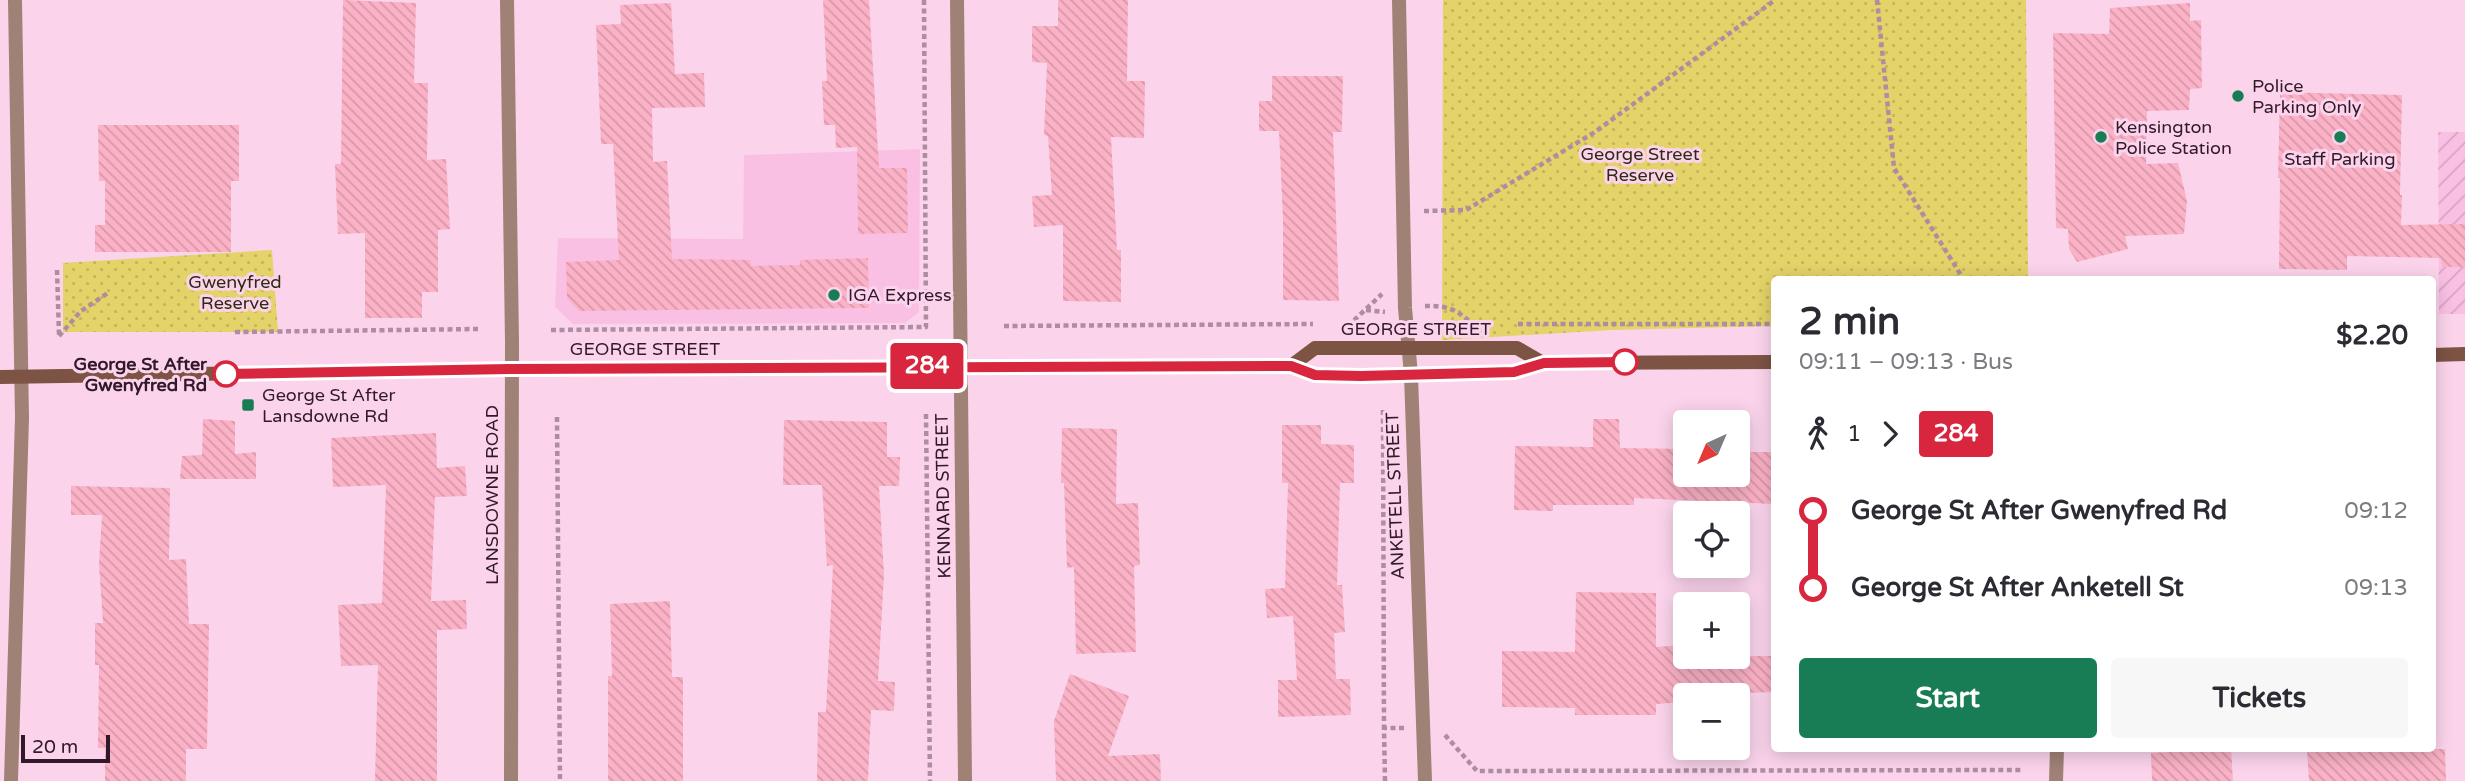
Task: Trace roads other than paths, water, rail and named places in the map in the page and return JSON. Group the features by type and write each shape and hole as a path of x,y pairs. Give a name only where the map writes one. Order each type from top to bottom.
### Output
{"main road":[{"name":"GEORGE STREET","path":"1291,366 1315,348 1517,348 1544,363"},
{"path":"2436,355 2465,354"},
{"name":"GEORGE STREET","path":"0,377 511,369 961,366 1291,366 1315,375 1411,375 1514,372 1544,363 1771,362"}],"street":[{"path":"11,781 22,418 15,0"},
{"name":"LANSDOWNE ROAD","path":"508,0 511,781"},
{"name":"KENNARD STREET","path":"957,0 965,781"},
{"name":"ANKETELL STREET","path":"1399,0 1405,308 1411,375 1425,781"},
{"path":"2056,781 2057,752"}],"place":[{"name":"Police Parking Only","path":"2238,96"},
{"name":"Kensington Police Station","path":"2101,137"},
{"name":"Staff Parking","path":"2340,137"},
{"name":"IGA Express","path":"834,295"},
{"name":"George St After Gwenyfred Rd","path":"226,374"},
{"name":"George St After Lansdowne Rd","path":"248,405"}],"park label":[{"name":"George Street Reserve","path":"1640,164"},
{"name":"Gwenyfred Reserve","path":"235,292"}]}
